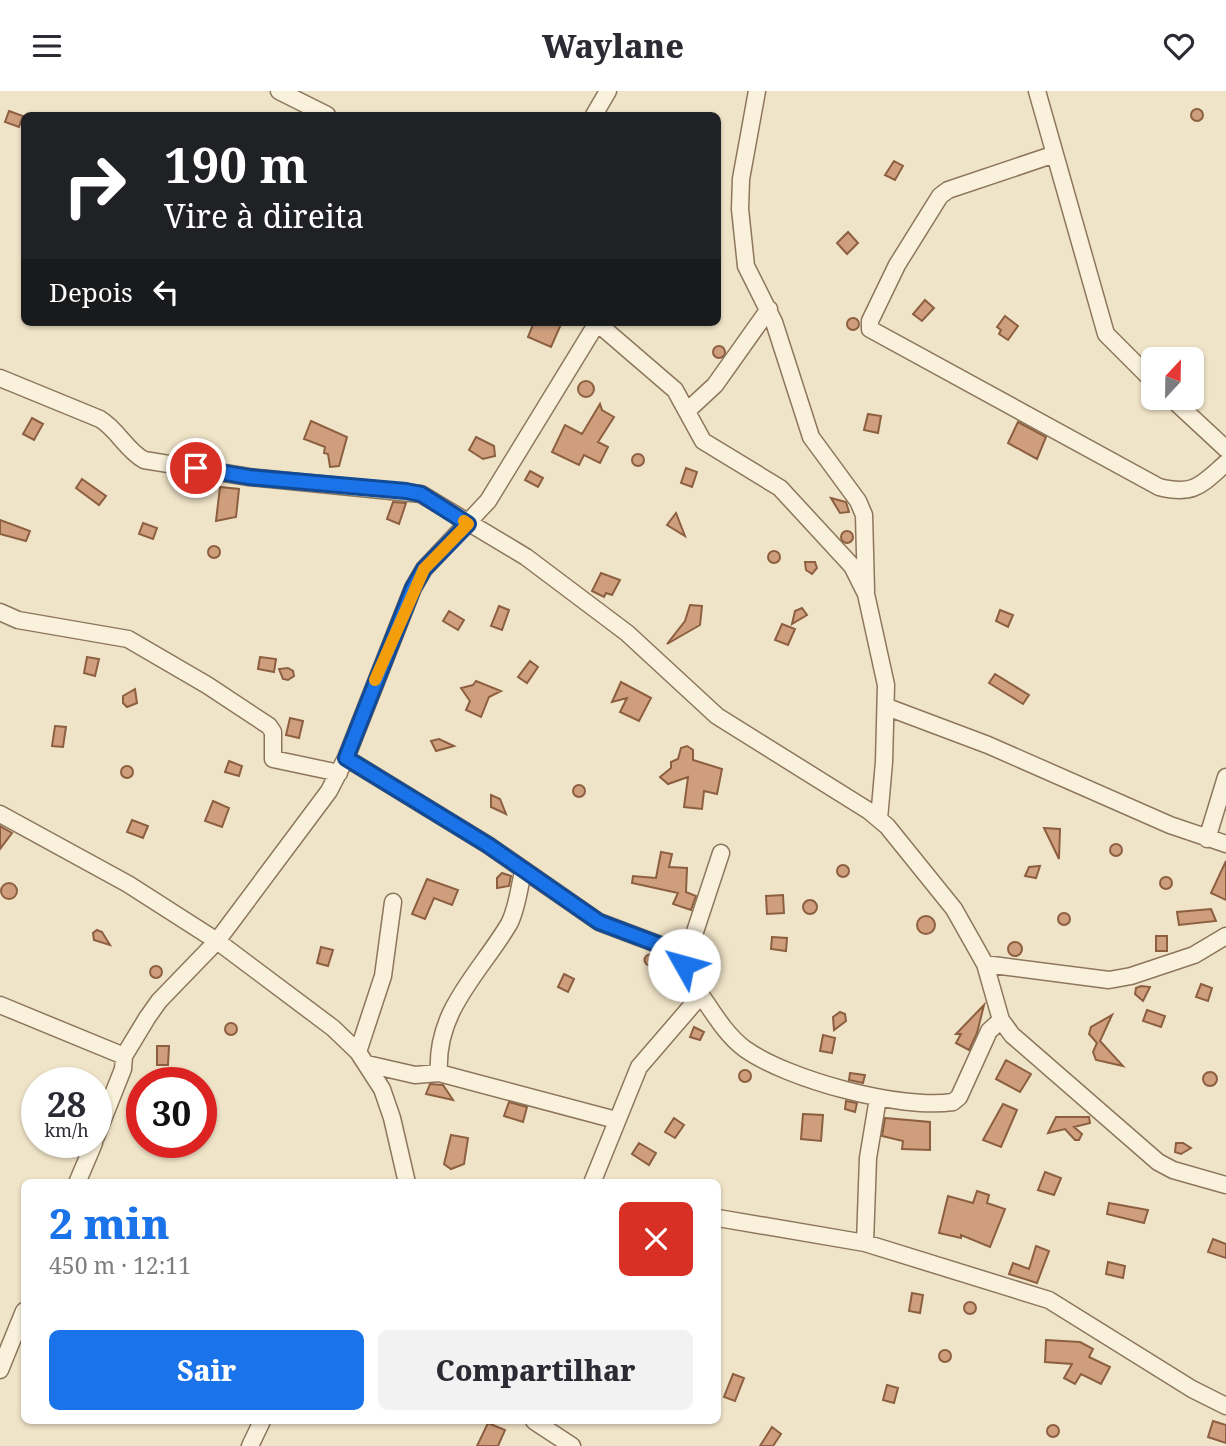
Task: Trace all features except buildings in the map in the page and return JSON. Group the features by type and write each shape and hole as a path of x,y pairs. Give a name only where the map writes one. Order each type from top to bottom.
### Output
{"street":[{"path":"279,91 321,112"},
{"path":"596,112 608,91"},
{"path":"757,91 746,145 740,209 746,265 769,309 811,437 858,501 864,515 866,594 886,685 887,707 879,819"},
{"path":"1037,91 1106,334 1141,369"},
{"path":"1055,154 948,190 940,196 897,265 870,321 870,328 1159,487 1185,492 1200,487 1226,463"},
{"path":"687,411 715,385 769,309"},
{"path":"112,1097 123,1069 124,1056 159,1001 217,941 342,766 413,588 424,569 468,524 502,479 595,326"},
{"path":"602,326 675,390 703,441 780,488 845,555 866,594"},
{"path":"0,378 100,419 115,428 135,455 144,460 249,477 421,494 526,557 635,639 718,716 879,819 954,909 985,964 1001,1020 1012,1035 1158,1163 1172,1170 1226,1185"},
{"path":"1184,410 1226,449"},
{"path":"0,612 18,620 128,639 207,685 269,726 273,732 273,759 342,766 488,845 599,922 660,945 684,965 722,1025 745,1049 832,1086 878,1098 953,1102 959,1097 989,1031 1001,1020"},
{"path":"887,707 976,740 1207,839 1226,843"},
{"path":"1207,839 1226,777"},
{"path":"0,814 105,871 217,941 333,1028 363,1058 382,1089 393,1118 406,1179"},
{"path":"684,965 721,853"},
{"path":"439,1073 440,1039 451,1007 510,922 523,871"},
{"path":"363,1058 383,976 393,902"},
{"path":"985,964 1109,980 1130,977 1194,955 1226,936"},
{"path":"594,1179 639,1067 701,995"},
{"path":"0,1005 124,1056"},
{"path":"363,1058 415,1075 439,1073 616,1119"},
{"path":"865,1243 868,1158 878,1098"},
{"path":"79,1179 88,1158"},
{"path":"721,1219 865,1243 1049,1300 1192,1389 1226,1406"},
{"path":"0,1370 21,1318"},
{"path":"250,1446 261,1424"},
{"path":"539,1424 572,1446"}],"slow traffic":[{"path":"375,680 413,588 424,569 468,524 464,521"}],"route":[{"path":"196,468 249,477 421,494 468,524 424,569 413,588 346,758 488,845 599,922 660,945 684,965"}]}
